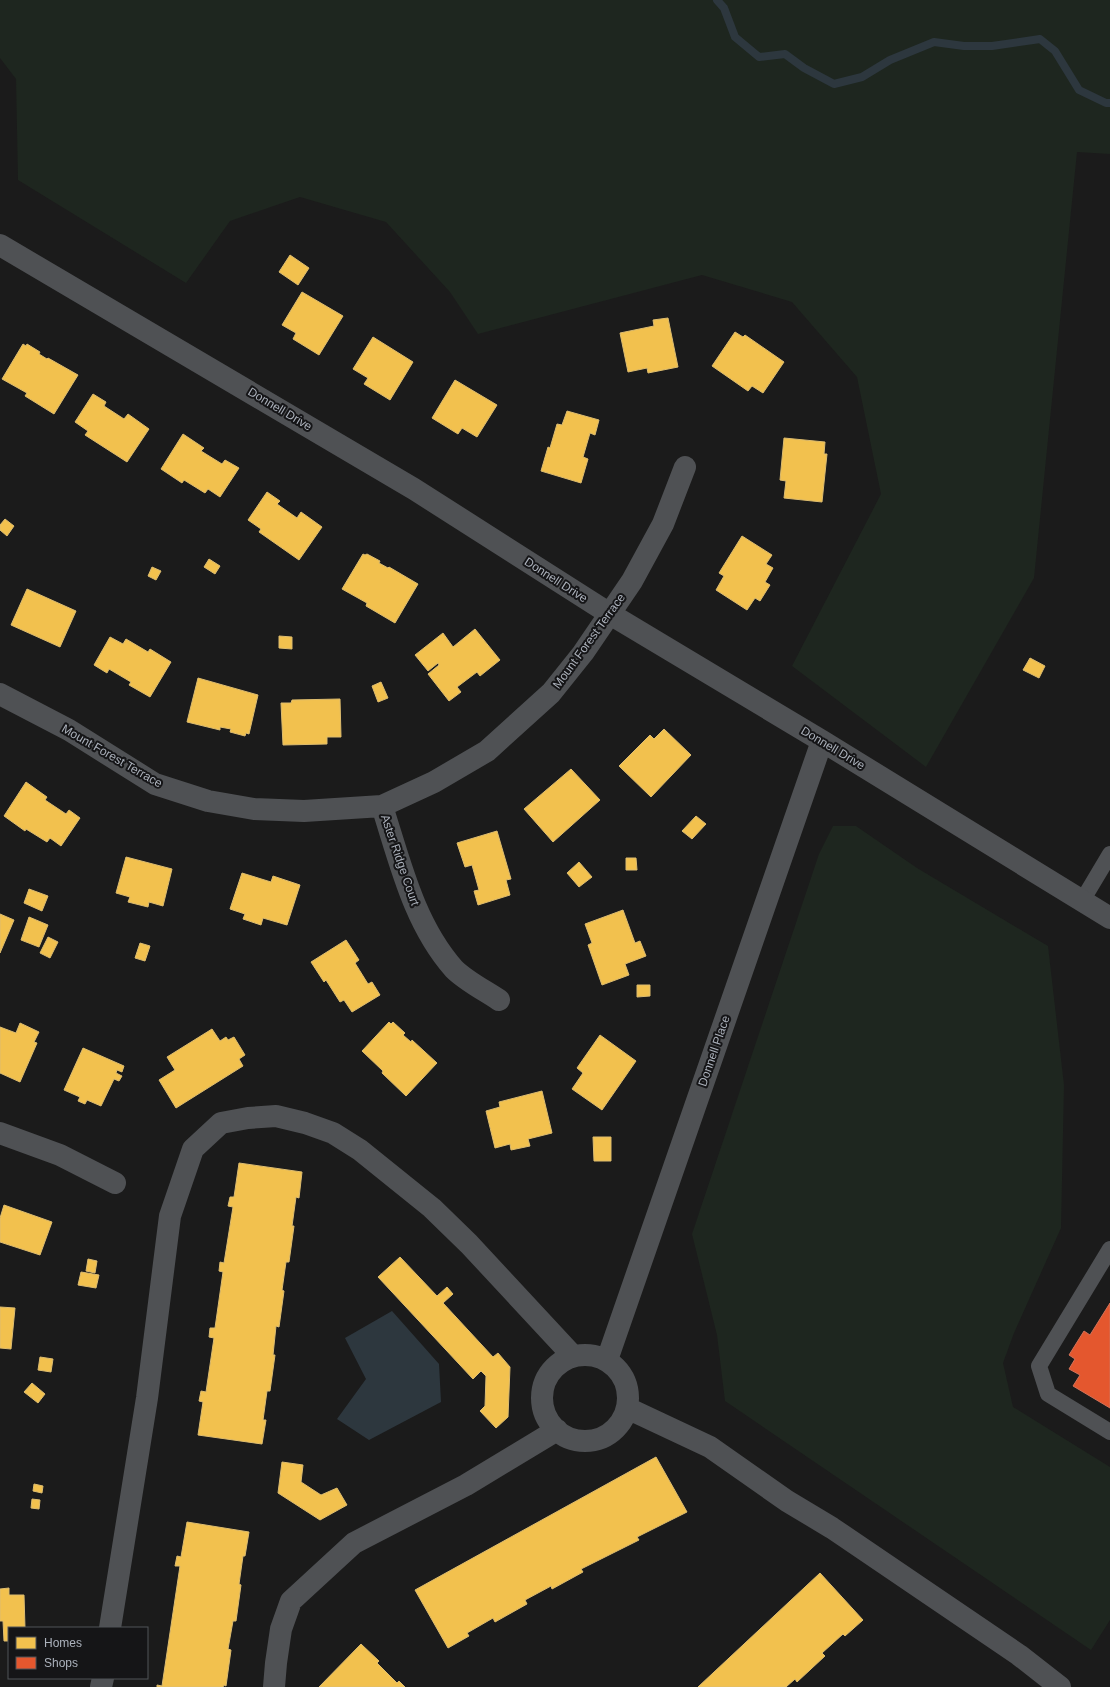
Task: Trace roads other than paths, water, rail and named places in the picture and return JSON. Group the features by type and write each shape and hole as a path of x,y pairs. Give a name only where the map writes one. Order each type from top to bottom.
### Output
{"street":[{"name":"Donnell Drive","path":"0,245 414,489 610,614 822,741 1110,918"},
{"name":"Mount Forest Terrace","path":"0,694 69,730 155,784 208,801 254,810 297,811 382,806 434,782 487,751 551,693 583,654 632,581 660,530 685,467"},
{"name":"Donnell Place","path":"606,1360 822,741"},
{"name":"Aster Ridge Court","path":"382,806 412,898 434,944 455,970 499,1000"},
{"path":"110,1627 147,1398 170,1216 193,1149 221,1123 248,1118 276,1116 305,1123 333,1133 360,1150 432,1208 470,1244 573,1356"},
{"path":"0,1133 60,1156 115,1183"},
{"path":"573,1356 596,1356 606,1360 618,1369 625,1380 628,1394 627,1408 621,1422 611,1432 598,1439 584,1441 569,1438 557,1430 549,1420 544,1408 543,1395 545,1382 552,1371 561,1362 573,1356"},
{"path":"627,1408 710,1447 787,1501 832,1528 1012,1650 1060,1687"},
{"path":"274,1687 281,1630 291,1601 354,1543 466,1485 557,1430"}],"lane":[{"path":"1082,901 1110,854"},
{"path":"1110,1249 1039,1366 1048,1394 1110,1432"}],"waterway":[{"path":"717,0 724,8 735,37 759,57 785,54 804,68 834,84 862,77 890,60 934,42 964,46 992,46 1040,39 1055,51 1079,90 1106,103 1110,103"}]}
